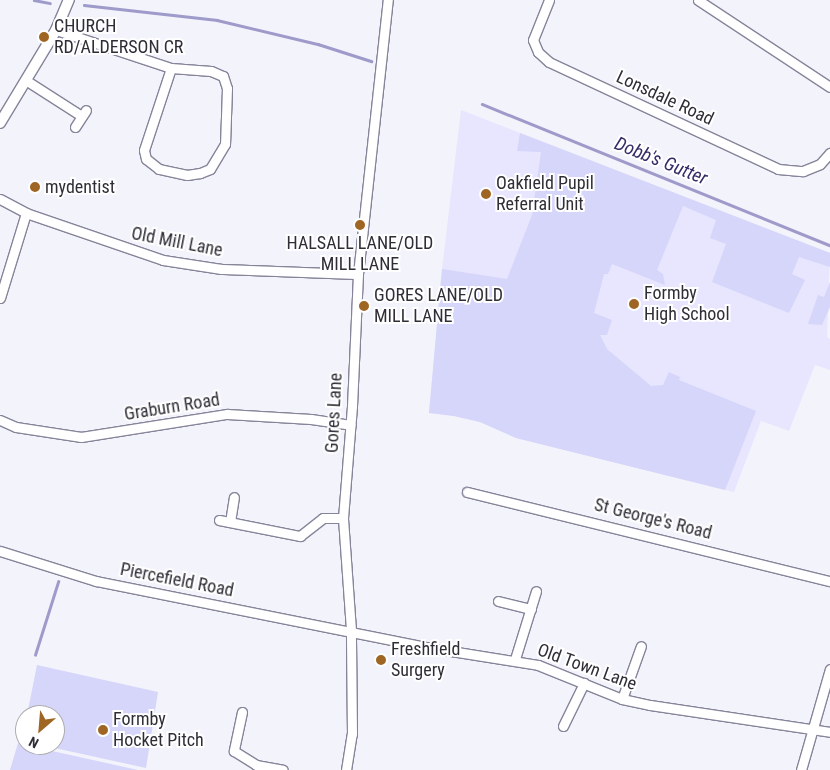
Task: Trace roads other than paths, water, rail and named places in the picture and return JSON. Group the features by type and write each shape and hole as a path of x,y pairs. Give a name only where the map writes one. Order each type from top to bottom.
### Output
{"main road":[{"path":"0,123 56,30 69,0"}],"street":[{"name":"Gores Lane","path":"346,770 352,734 351,630 343,518 351,424 358,274 380,59 388,0"},
{"name":"Lonsdale Road","path":"549,0 534,40 538,52 549,62 778,169 803,171 820,164 830,153"},
{"path":"698,0 830,87"},
{"path":"56,30 171,68 211,71 226,82 225,144 210,169 200,173 187,175 160,169 146,159 144,150 171,68"},
{"path":"27,81 83,112 75,127"},
{"name":"Old Mill Lane","path":"0,199 26,213 142,254 189,265 358,274"},
{"path":"0,298 26,213"},
{"name":"Graburn Road","path":"0,420 16,427 82,437 227,414 311,418 351,424"},
{"name":"St George's Road","path":"467,492 830,581"},
{"path":"230,522 234,497"},
{"path":"219,520 300,536 323,518 343,518"},
{"name":"Piercefield Road","path":"0,551 96,581 351,630"},
{"path":"515,660 536,591"},
{"path":"498,601 530,609"},
{"name":"Old Town Lane","path":"351,630 432,648 538,665 622,699 662,708 813,728 830,732"},
{"path":"622,699 641,646"},
{"path":"801,770 830,669"},
{"path":"563,726 584,684"},
{"path":"242,712 234,751 255,767 283,770"}],"waterway":[{"name":"Dobb's Gutter","path":"34,0 50,3"},
{"name":"Dobb's Gutter","path":"84,5 217,20 318,44 371,61"},
{"name":"Dobb's Gutter","path":"482,104 830,245"},
{"path":"35,655 58,582"}],"place":[{"name":"CHURCH RD/ALDERSON CR","path":"44,37"},
{"name":"mydentist","path":"35,187"},
{"name":"Oakfield Pupil Referral Unit","path":"486,194"},
{"name":"HALSALL LANE/OLD MILL LANE","path":"360,225"},
{"name":"Formby High School","path":"634,304"},
{"name":"GORES LANE/OLD MILL LANE","path":"364,306"},
{"name":"Freshfield Surgery","path":"381,660"},
{"name":"Formby Hocket Pitch","path":"103,730"}]}
